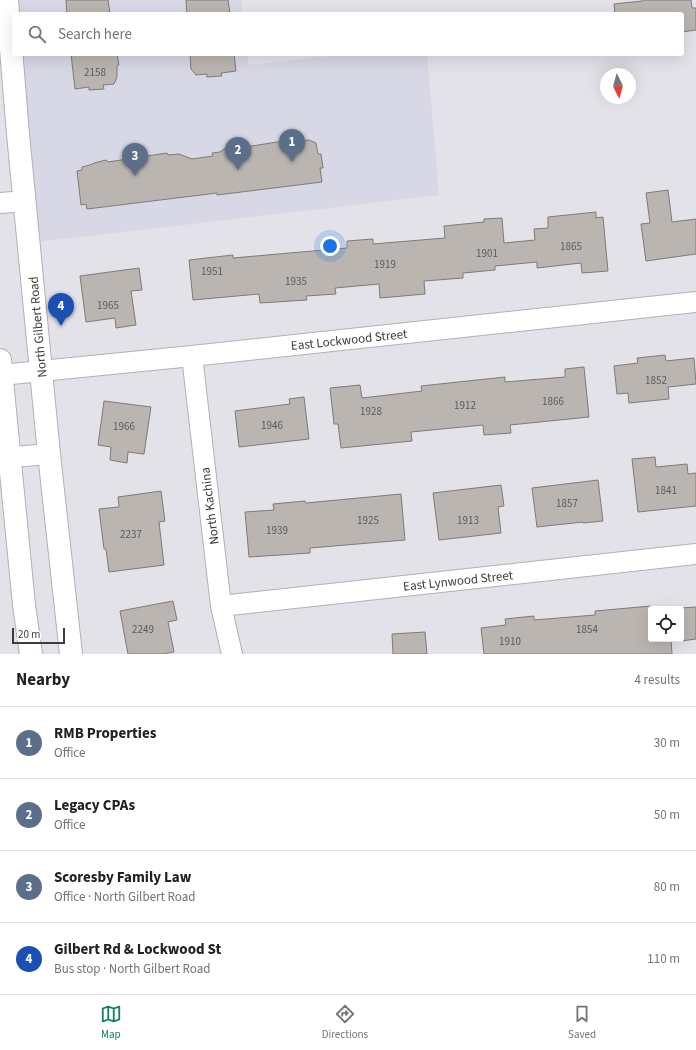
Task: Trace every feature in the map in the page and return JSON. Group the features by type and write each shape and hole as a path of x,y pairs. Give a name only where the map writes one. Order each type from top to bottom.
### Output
{"main road":[{"name":"North Gilbert Road","path":"7,0 12,56"},
{"name":"North Gilbert Road","path":"12,56 49,454 71,654"},
{"path":"1,368 5,458 31,654"}],"street":[{"path":"0,203 25,201"},
{"name":"East Lockwood Street","path":"1,368 41,371 696,302"},
{"name":"North Kachina","path":"192,356 221,606 232,654"},
{"path":"5,458 49,454"},
{"name":"East Lynwood Street","path":"221,606 696,554"}],"shaded area":[{"path":"7,0 241,0 243,12 12,12 12,55"},
{"path":"12,56 247,56 249,65 330,56 427,56 439,195 29,243"}],"building":[{"path":"66,0 108,0 110,12 67,12"},
{"path":"186,0 228,0 230,12 187,12"},
{"path":"691,0 692,8 696,8 696,30 684,32 684,12 615,12 614,4 642,1"},
{"path":"71,56 117,56 119,65 117,66 117,77 114,84 103,85 104,89 89,90 89,87 75,89"},
{"path":"190,56 234,56 236,71 221,73 222,76 207,77 207,74 196,75 191,69"},
{"path":"297,139 298,141 309,140 316,143 318,154 321,154 323,168 320,168 322,182 87,209 86,204 81,205 77,171 82,170 82,167 94,163 106,160 108,162 167,153 168,155 179,154 192,159 213,156 212,153 220,152 224,149"},
{"path":"668,190 672,222 696,219 696,254 646,261 641,224 650,223 646,193"},
{"path":"596,212 596,218 603,217 608,271 582,273 581,263 537,268 537,262 495,266 495,270 463,273 463,278 424,281 425,294 380,298 379,284 335,288 336,294 306,296 307,300 260,303 259,294 193,300 189,260 233,255 233,258 347,248 347,241 373,239 373,244 445,238 444,226 484,222 484,219 502,218 504,243 535,240 534,229 548,228 548,217"},
{"path":"139,268 142,290 131,291 136,325 116,328 115,318 86,322 80,276"},
{"path":"665,355 666,361 694,358 696,384 668,387 669,399 629,403 628,393 617,394 614,366 638,363 637,358"},
{"path":"584,367 589,417 510,425 511,433 484,435 483,425 411,432 412,441 341,448 338,424 334,424 330,388 360,385 362,398 422,391 421,386 505,377 505,382 565,377 565,369"},
{"path":"304,397 309,439 239,447 235,411 290,404 289,399"},
{"path":"104,401 151,407 144,454 128,452 127,463 110,460 111,447 98,445"},
{"path":"655,457 656,467 687,464 688,474 696,473 696,506 638,512 632,459"},
{"path":"598,480 603,521 537,527 532,488"},
{"path":"501,485 504,506 498,507 501,533 439,540 433,493"},
{"path":"161,491 165,521 159,522 164,565 109,572 106,549 104,549 99,509 119,507 118,497"},
{"path":"401,494 405,540 310,548 310,553 249,557 245,512 274,510 273,504 305,501 306,503"},
{"path":"173,601 177,620 168,622 174,652 162,654 128,654 120,611"},
{"path":"648,606 648,642 671,642 672,654 484,654 481,628 506,625 505,619 534,616 534,620 595,615 595,611"},
{"path":"696,607 696,639 684,641 684,608"},
{"path":"425,632 427,654 393,654 392,634"}],"place":[{"name":"RMB Properties","path":"292,162"},
{"name":"Legacy CPAs","path":"238,170"},
{"name":"Scoresby Family Law","path":"135,176"},
{"name":"Gilbert Rd & Lockwood St","path":"61,326"}]}
